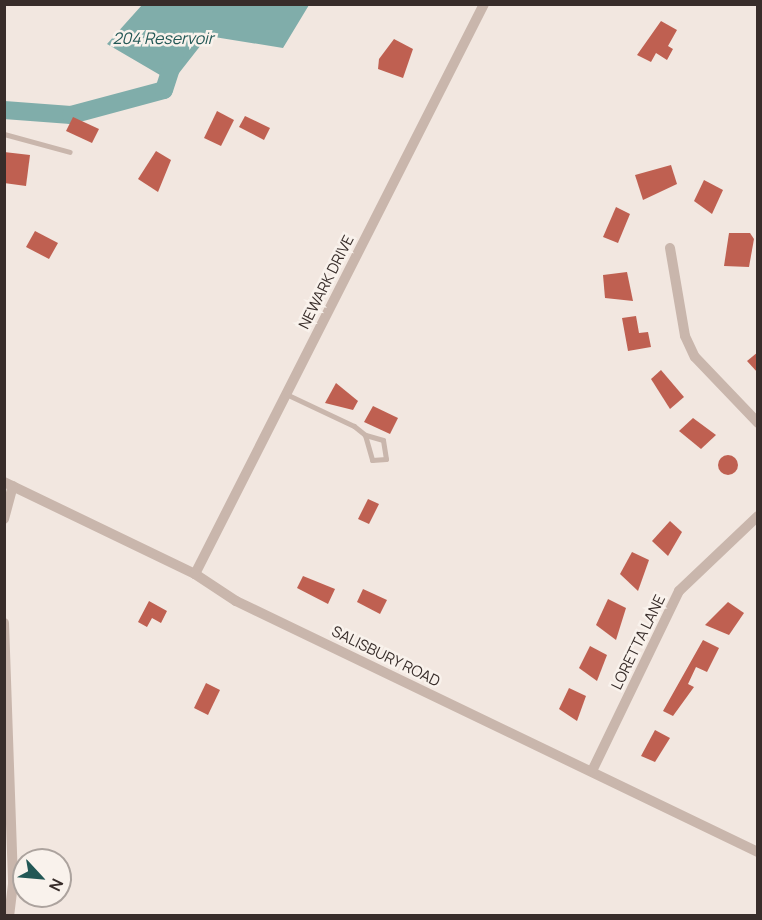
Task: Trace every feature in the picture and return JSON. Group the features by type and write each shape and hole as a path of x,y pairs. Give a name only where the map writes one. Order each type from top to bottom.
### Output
{"street":[{"name":"NEWARK DRIVE","path":"195,574 484,4"},
{"path":"670,248 685,336 695,357 758,423"},
{"path":"4,519 9,484"},
{"name":"SALISBURY ROAD","path":"9,484 195,574 236,601 758,852"},
{"name":"LORETTA LANE","path":"592,771 679,591 758,516"},
{"path":"4,623 13,884 9,915"}],"lane":[{"path":"4,134 70,152"},
{"path":"286,394 366,435 383,440 386,459 372,460 366,435"}],"water":[{"name":"204 Reservoir","path":"142,5 309,5 283,48 208,36 172,82 107,44"}],"building":[{"path":"661,21 677,30 668,46 673,49 667,60 656,53 651,62 637,55"},
{"path":"394,39 413,49 403,78 378,69 379,59"},
{"path":"217,111 234,120 221,146 204,138"},
{"path":"245,116 270,128 264,140 239,127"},
{"path":"73,117 99,129 92,143 66,131"},
{"path":"156,151 171,160 158,192 138,179"},
{"path":"4,152 30,155 26,186 4,183"},
{"path":"671,165 677,184 643,200 635,175"},
{"path":"704,180 723,190 712,214 694,201"},
{"path":"616,207 630,214 618,243 603,237"},
{"path":"35,231 58,243 49,259 26,247"},
{"path":"729,233 750,233 754,239 749,267 724,266"},
{"path":"627,272 633,301 605,298 603,275"},
{"path":"636,316 639,333 648,332 651,347 628,351 622,318"},
{"path":"758,352 758,373 747,361"},
{"path":"661,370 684,397 670,409 651,379"},
{"path":"336,383 358,401 353,410 325,403"},
{"path":"373,406 398,418 390,434 364,422"},
{"path":"693,418 716,435 701,449 679,431"},
{"path":"728,455 735,458 738,465 735,472 728,475 721,472 718,465 721,458"},
{"path":"368,499 379,504 369,524 358,519"},
{"path":"670,521 682,532 668,556 652,541"},
{"path":"632,552 649,560 638,591 620,574"},
{"path":"303,576 335,589 328,604 297,588"},
{"path":"363,589 387,600 380,614 357,602"},
{"path":"608,599 626,608 616,640 596,625"},
{"path":"149,601 167,611 161,623 152,618 147,627 138,622"},
{"path":"728,602 744,613 729,635 705,625"},
{"path":"703,640 719,648 707,672 696,667 688,684 694,687 673,716 663,711"},
{"path":"590,646 607,655 597,681 579,668"},
{"path":"206,683 220,690 208,715 194,708"},
{"path":"569,688 586,696 577,721 559,709"},
{"path":"655,730 670,738 655,762 641,756"}],"waterway":[{"path":"4,110 71,115 164,90 175,56"}]}
